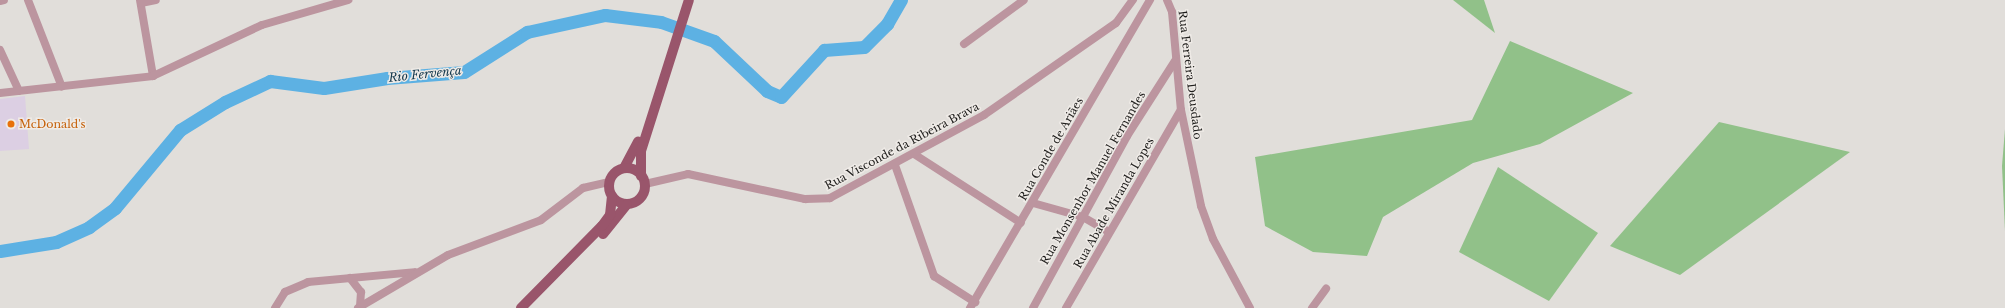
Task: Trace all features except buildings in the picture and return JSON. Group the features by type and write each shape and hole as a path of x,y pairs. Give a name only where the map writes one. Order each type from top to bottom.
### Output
{"main road":[{"path":"527,308 598,240 627,204 638,200 643,180 641,151 685,0"},
{"path":"521,308 602,226 610,215 612,196 609,182 616,172 624,168 634,155 690,0"},
{"path":"624,168 634,169 643,180"},
{"path":"612,196 627,204"}],"street":[{"path":"0,1 4,0"},
{"path":"28,0 62,87"},
{"path":"153,76 140,2 156,0"},
{"path":"0,93 153,76 262,25 348,0"},
{"path":"964,44 1024,0"},
{"name":"Rua Visconde da Ribeira Brava","path":"643,180 694,174 805,199 822,200 895,165 984,115 1123,16 1133,0 1146,8"},
{"name":"Rua Conde de Ariães","path":"972,305 1022,222 1150,0"},
{"name":"Rua Ferreira Deusdado","path":"1167,0 1172,12 1175,61 1181,110 1201,206 1213,239 1250,308"},
{"path":"1123,16 1137,22"},
{"path":"0,50 19,91"},
{"name":"Rua Monsenhor Manuel Fernandes","path":"1033,308 1083,217 1175,61"},
{"name":"Rua Abade Miranda Lopes","path":"1066,308 1181,110"},
{"path":"914,154 1022,222"},
{"path":"895,165 934,276 972,305"},
{"path":"359,307 448,255 541,220 583,188 609,182"},
{"path":"1033,203 1083,217 1109,232"},
{"path":"275,308 285,292 297,286 350,278 420,271"},
{"path":"350,278 361,292 359,307"},
{"path":"1312,308 1326,290"}],"shaded area":[{"path":"25,96 29,149 0,151 0,99"}],"green space":[{"path":"1453,0 1484,0 1495,33"},
{"path":"1510,41 1633,93 1540,144 1473,163 1383,217 1367,256 1313,252 1265,226 1255,157 1472,120"},
{"path":"1719,122 1850,152 1680,275 1610,246"},
{"path":"2005,129 2005,231 2002,166"},
{"path":"1498,167 1598,233 1549,301 1459,252"}],"waterway":[{"name":"Rio Fervença","path":"0,251 56,242 89,227 115,208 180,130 225,102 270,81 324,88 387,78 464,72 527,32 605,15 661,22 714,41 767,91 781,97 824,50 864,47 887,24 901,0"}],"place":[{"name":"McDonald's","path":"11,124"}]}
